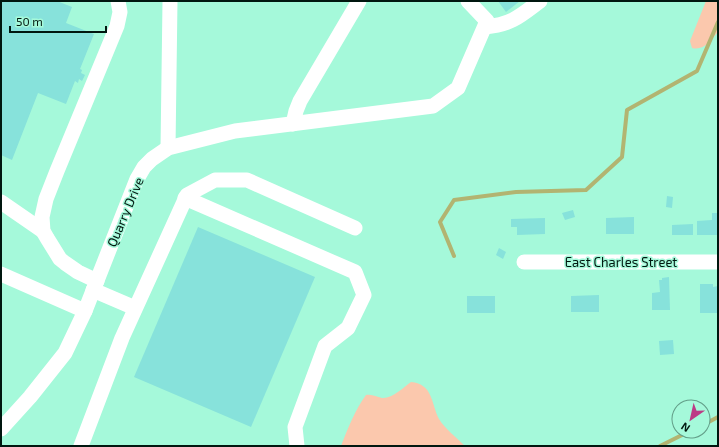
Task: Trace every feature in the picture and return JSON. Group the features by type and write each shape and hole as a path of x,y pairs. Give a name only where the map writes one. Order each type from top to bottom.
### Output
{"street":[{"path":"43,231 42,217 46,199 117,26 120,12 118,1"},
{"path":"168,148 170,1"},
{"path":"293,124 300,101 359,1"},
{"path":"468,1 487,21 484,27"},
{"path":"484,27 500,25 515,20 540,1"},
{"name":"Quarry Drive","path":"1,429 30,397 65,353 85,311 137,179 144,167 152,159 168,148 235,131 433,106 458,88 484,27"},
{"path":"81,446 135,308 187,195 215,180 247,180 355,228"},
{"path":"185,198 355,272 364,295 348,328 325,346 295,427 297,446"},
{"path":"1,202 43,231 53,248 65,263 95,285 135,308"},
{"name":"East Charles Street","path":"524,262 718,262"},
{"path":"1,274 85,311"}],"shaded area":[{"path":"706,1 718,1 718,32 704,46 696,49 692,48 690,41"},
{"path":"411,382 424,386 430,395 439,419 465,446 341,446 355,413 366,395 382,398 390,397"}],"building":[{"path":"1,1 57,1 72,7 66,23 94,34 80,69 82,70 81,73 85,75 82,81 79,79 78,83 75,81 66,104 38,93 12,160 1,155"},
{"path":"498,1 520,1 506,12"},
{"path":"667,196 673,197 672,208 666,207"},
{"path":"573,210 575,217 565,220 562,213"},
{"path":"712,213 718,213 718,235 697,235 697,221 712,220"},
{"path":"634,217 634,234 606,234 606,218"},
{"path":"545,218 545,234 517,235 517,227 511,227 511,219"},
{"path":"693,224 693,235 672,235 672,225"},
{"path":"198,227 315,277 251,427 134,377"},
{"path":"499,248 506,252 503,259 496,255"},
{"path":"669,277 670,310 652,310 652,293 660,292 659,280"},
{"path":"700,284 713,284 713,287 718,286 718,313 700,313"},
{"path":"599,295 599,312 571,312 571,296"},
{"path":"467,296 495,296 495,313 467,313"},
{"path":"673,340 674,354 660,355 659,341"}],"waterway":[{"path":"454,256 440,222 454,200 516,192 586,190 622,157 627,110 697,71 718,22"},
{"path":"711,421 718,417"},
{"path":"660,446 674,439"}]}
